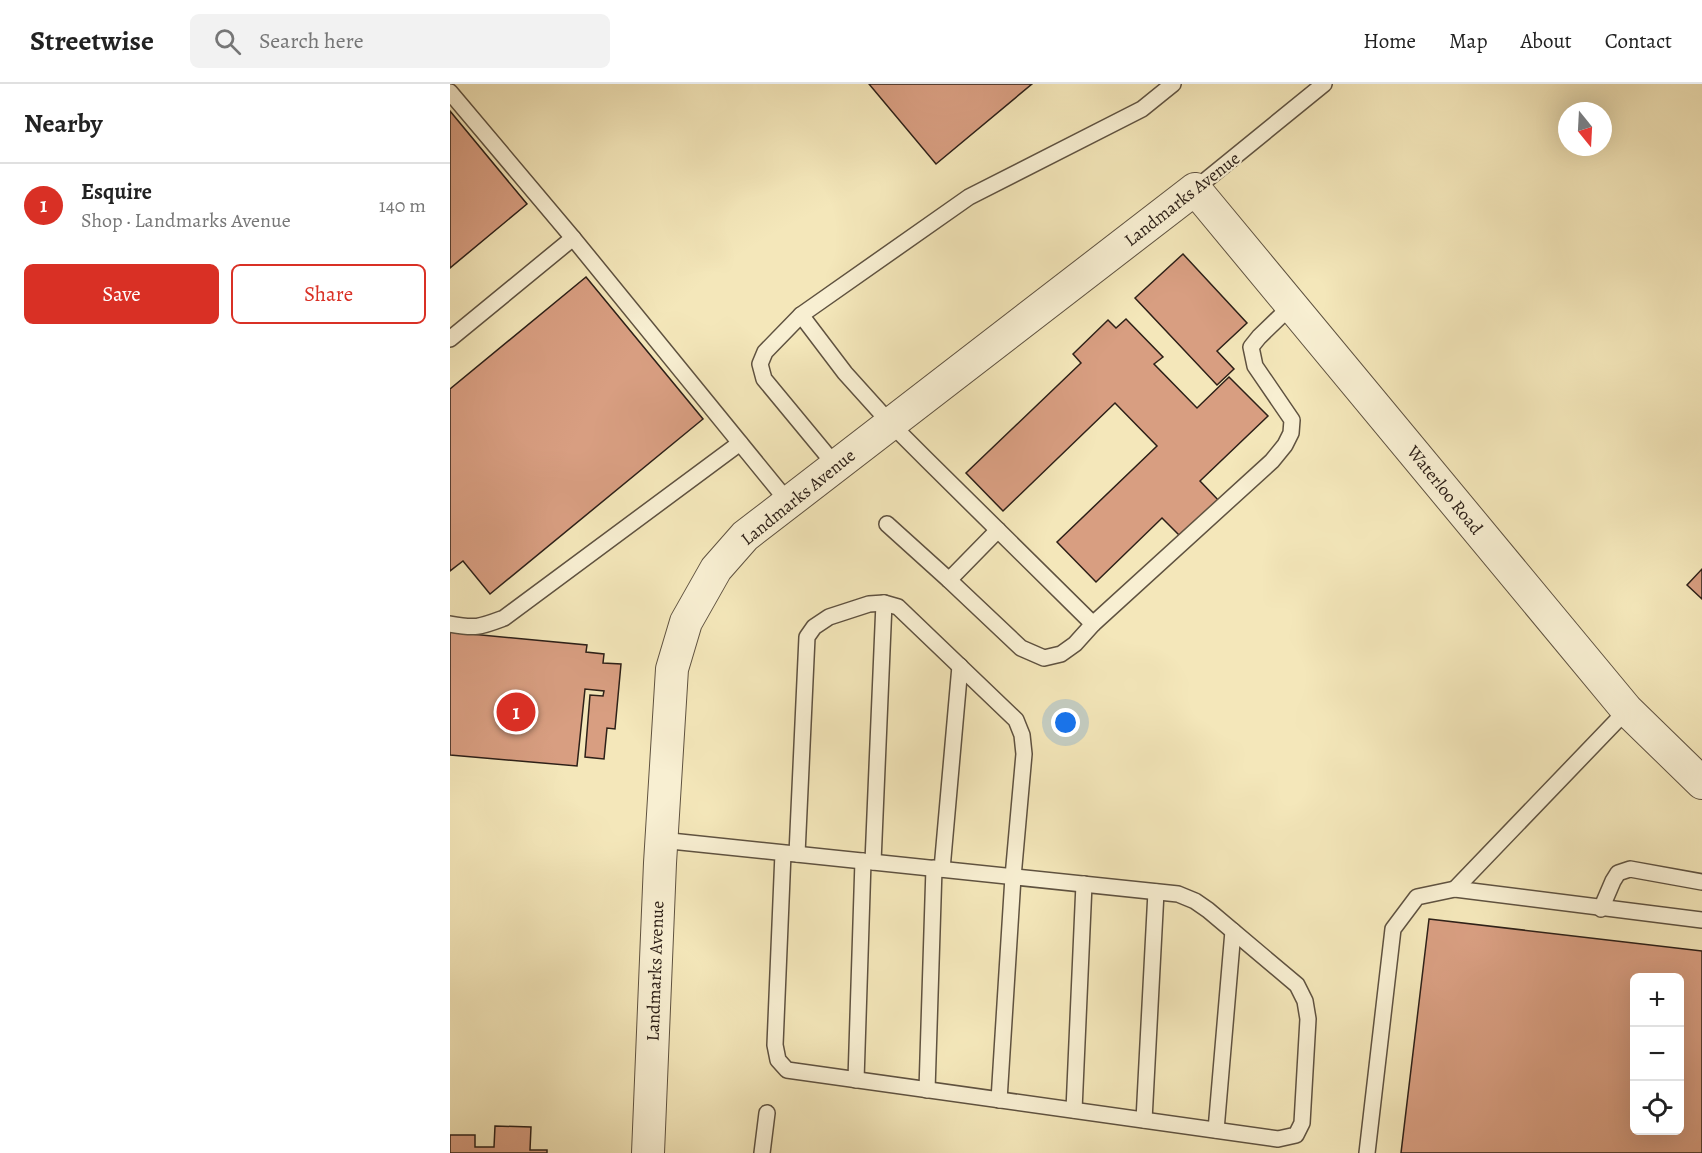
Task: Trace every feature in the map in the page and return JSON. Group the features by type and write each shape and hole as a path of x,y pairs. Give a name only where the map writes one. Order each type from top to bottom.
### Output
{"street":[{"name":"Waterloo Road","path":"1195,189 1627,711 1702,783"},
{"name":"Landmarks Avenue","path":"648,1153 661,840 672,669 686,622 716,569 745,536 1195,189"}],"lane":[{"path":"836,466 764,379 760,364 765,352 801,315 969,197 1142,109 1173,84"},
{"name":"Landmarks Avenue","path":"1195,189 1324,84"},
{"path":"450,92 573,238 789,503"},
{"path":"450,339 573,238"},
{"path":"887,524 1021,648 1044,658 1061,654 1075,644 1272,460 1285,444 1292,433 1292,420 1255,366 1251,347 1292,304"},
{"path":"801,315 845,373 891,424 1094,624"},
{"path":"450,624 472,628 504,618 740,443"},
{"path":"949,580 998,530"},
{"path":"661,840 790,854 868,861 1013,877 1178,894 1195,901 1297,985 1305,1001 1308,1019 1302,1123 1296,1135 1278,1138 1216,1130 1074,1110 999,1100 856,1080 788,1070 778,1060 775,1045 790,854 807,637 814,627 829,617 869,604 884,603 898,607 1016,720 1022,735 1024,754 1013,877 999,1100"},
{"path":"856,1080 884,603"},
{"path":"927,1090 938,869 960,666"},
{"path":"1455,889 1627,711"},
{"path":"1600,909 1618,873 1630,869 1702,882"},
{"path":"1074,1110 1084,884"},
{"path":"1367,1153 1393,929 1417,897 1455,889 1702,921"},
{"path":"1144,1120 1156,892"},
{"path":"1216,1130 1233,931"},
{"path":"762,1153 766,1113"}],"building":[{"path":"869,84 1032,84 936,164"},
{"path":"450,111 527,204 450,268"},
{"path":"1183,254 1247,323 1217,351 1234,369 1217,385 1135,298"},
{"path":"586,277 703,419 490,594 463,561 450,571 450,389"},
{"path":"1126,319 1163,357 1154,364 1197,408 1229,377 1268,416 1200,481 1221,503 1183,539 1162,518 1096,582 1057,542 1157,446 1115,403 1003,511 966,473 1081,363 1073,354 1108,320 1116,328"},
{"path":"1702,569 1702,599 1687,585"},
{"path":"450,632 587,645 586,652 604,654 603,663 621,664 615,729 607,728 604,759 585,757 590,695 603,696 604,691 585,689 577,766 450,755"},
{"path":"1429,919 1702,951 1702,1153 1401,1153"},
{"path":"495,1126 531,1127 530,1150 547,1150 547,1153 450,1153 450,1135 475,1135 475,1147 494,1147"}],"place":[{"name":"Esquire","path":"516,712"}]}
